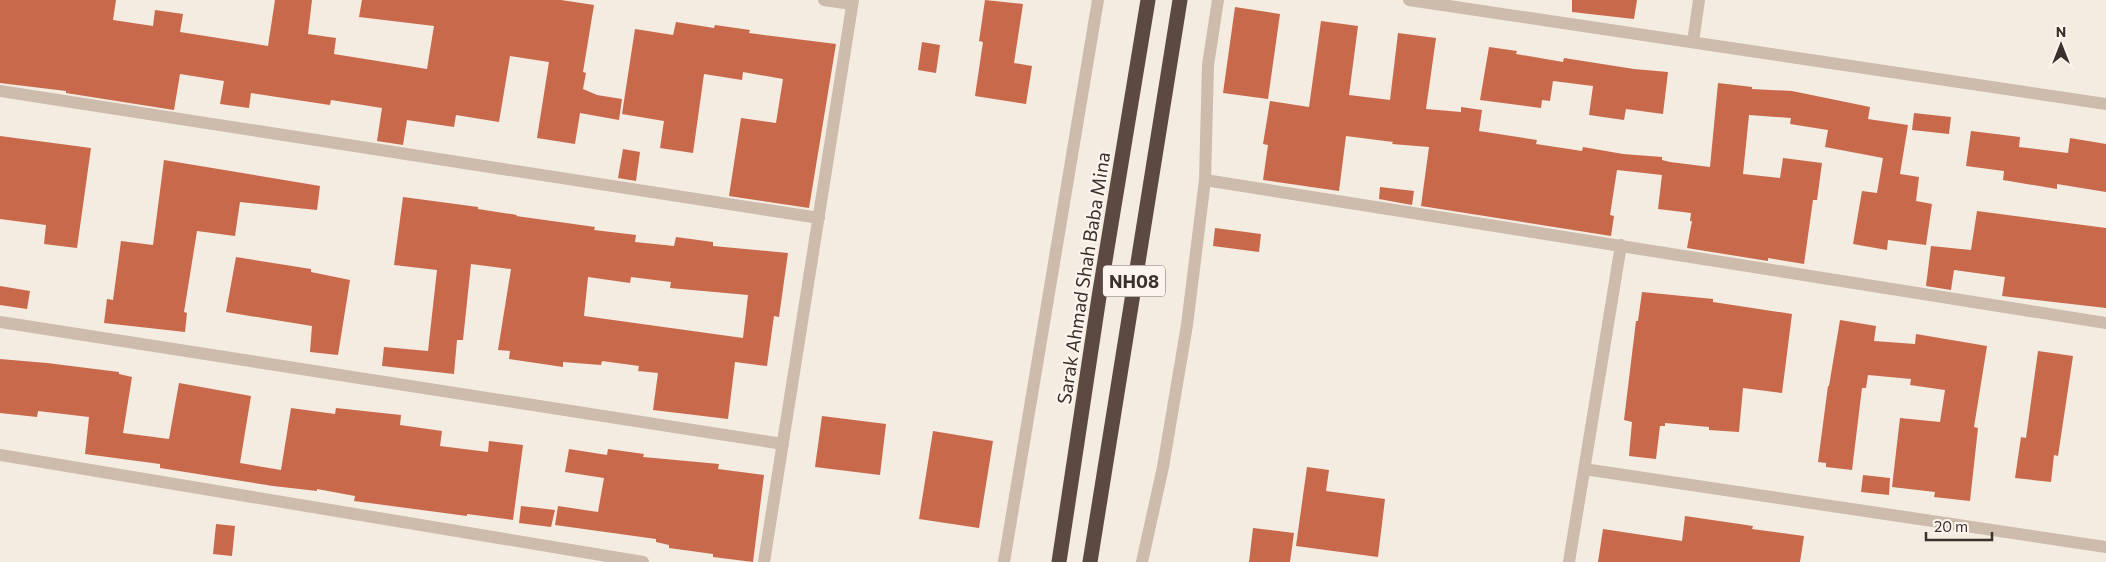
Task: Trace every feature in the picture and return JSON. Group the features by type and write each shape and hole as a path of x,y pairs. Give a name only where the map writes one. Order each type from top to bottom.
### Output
{"highway":[{"name":"Sarak Ahmad Shah Baba Mina","path":"1059,562 1100,287 1148,0"},
{"name":"NH08","path":"1090,562 1180,0"}],"street":[{"path":"764,562 852,2 824,0"},
{"path":"1004,562 1098,0"},
{"path":"1142,562 1163,467 1183,344 1205,180 1208,65 1218,0"},
{"path":"1409,0 2106,104"},
{"path":"1693,42 1699,0"},
{"path":"0,91 818,218"},
{"path":"1205,180 1622,245 2106,324"},
{"path":"1569,562 1622,245"},
{"path":"0,322 783,444"},
{"path":"0,455 643,562"},
{"path":"1584,469 2106,547"}],"building":[{"path":"0,0 116,0 113,20 153,26 155,10 183,14 180,32 268,46 275,0 312,0 308,34 336,38 334,54 427,69 434,26 359,17 362,0 561,0 594,5 583,72 586,73 583,89 597,95 622,99 619,120 580,113 575,144 537,138 549,62 510,56 499,122 456,115 454,127 407,120 403,145 377,141 382,108 331,100 330,105 251,93 249,108 220,104 224,81 180,74 174,110 66,93 66,91 0,83"},
{"path":"985,0 1023,4 1014,63 1032,66 1026,104 975,96 983,42 979,41"},
{"path":"1572,0 1637,0 1634,19 1572,12"},
{"path":"1235,7 1280,14 1268,99 1223,93"},
{"path":"1321,21 1358,26 1349,95 1390,100 1398,33 1436,38 1426,109 1461,112 1461,107 1482,110 1479,131 1537,140 1536,144 1582,151 1583,147 1623,154 1662,157 1662,160 1670,162 1710,167 1718,83 1752,87 1752,89 1792,91 1870,107 1868,119 1908,125 1900,174 1919,177 1916,201 1932,204 1926,245 1888,240 1887,250 1853,244 1862,191 1877,193 1883,158 1825,147 1828,130 1790,124 1791,118 1749,115 1743,174 1780,178 1783,158 1822,163 1817,200 1813,200 1804,264 1768,258 1768,261 1687,248 1692,221 1690,221 1691,213 1658,209 1662,175 1617,170 1610,215 1614,216 1611,236 1421,206 1429,147 1392,144 1393,142 1346,136 1339,191 1263,180 1268,145 1263,144 1270,101 1309,107"},
{"path":"676,22 714,28 715,25 750,30 749,33 836,44 809,208 729,196 741,118 776,123 783,79 743,72 742,80 704,74 693,153 660,148 664,121 622,114 635,29 673,35"},
{"path":"922,42 940,45 936,73 918,70"},
{"path":"1489,47 1517,51 1516,54 1563,62 1564,58 1634,69 1668,72 1663,114 1626,109 1624,120 1589,115 1593,86 1553,81 1550,101 1542,100 1541,108 1480,100"},
{"path":"1914,113 1951,117 1949,134 1912,130"},
{"path":"1971,131 2020,137 2019,147 2068,153 2070,138 2106,144 2106,192 2057,184 2057,189 2003,180 2004,171 1966,166"},
{"path":"0,136 91,148 77,248 44,244 46,225 0,219"},
{"path":"623,149 640,152 636,181 618,178"},
{"path":"164,160 320,186 317,210 240,202 235,236 197,231 184,312 187,313 185,332 104,323 107,299 113,300 121,241 153,245"},
{"path":"1380,187 1414,191 1412,205 1379,199"},
{"path":"403,197 478,207 478,209 516,216 595,227 594,230 636,235 635,242 674,246 676,237 713,242 713,246 788,253 779,317 774,316 767,366 735,362 728,419 653,410 658,373 638,371 639,366 602,361 601,365 563,362 563,367 509,359 510,351 498,350 511,269 471,264 463,340 457,340 454,374 382,366 384,347 428,351 437,270 394,265","holes":["588,277 630,283 631,277 671,282 670,288 748,295 743,338 584,316"]},
{"path":"1977,211 2106,228 2106,308 2002,296 2005,277 1954,270 1951,290 1926,286 1931,246 1971,250"},
{"path":"1215,228 1261,234 1259,252 1213,246"},
{"path":"236,257 311,269 311,272 350,280 338,355 310,352 312,326 226,312"},
{"path":"0,286 30,291 27,309 0,305"},
{"path":"1642,292 1713,299 1713,302 1792,314 1782,393 1743,388 1739,432 1709,430 1709,427 1665,423 1665,426 1660,426 1656,459 1629,456 1632,422 1624,420 1636,321 1638,321"},
{"path":"1840,320 1876,326 1874,341 1915,344 1916,334 1987,346 1974,427 1978,428 1970,501 1934,497 1935,492 1892,487 1900,418 1940,422 1945,390 1910,385 1911,379 1868,375 1866,388 1862,388 1852,470 1826,467 1826,463 1818,462 1828,386"},
{"path":"2038,351 2073,356 2058,456 2054,455 2051,482 2015,478 2021,437 2026,438"},
{"path":"0,359 119,372 119,374 132,377 123,433 169,439 179,383 251,396 240,463 281,470 291,408 335,414 336,408 401,415 400,425 442,431 440,446 488,452 489,441 523,445 513,520 354,501 355,496 317,489 317,491 273,486 160,468 160,464 85,454 89,417 38,411 37,417 0,413"},
{"path":"822,416 886,424 880,475 815,467"},
{"path":"933,431 993,441 979,528 919,519"},
{"path":"569,449 607,455 608,449 644,454 643,457 719,464 718,469 764,475 753,562 713,557 713,554 669,548 669,545 656,542 656,539 555,525 558,506 598,512 604,478 565,472"},
{"path":"1307,467 1329,470 1326,491 1385,499 1378,557 1296,546"},
{"path":"1863,475 1890,478 1889,495 1861,492"},
{"path":"521,506 555,510 551,527 519,523"},
{"path":"1685,516 1753,526 1752,529 1804,536 1800,562 1598,562 1603,529 1682,541"},
{"path":"216,524 235,526 232,556 213,554"},
{"path":"1253,528 1294,533 1290,562 1249,562"}]}
